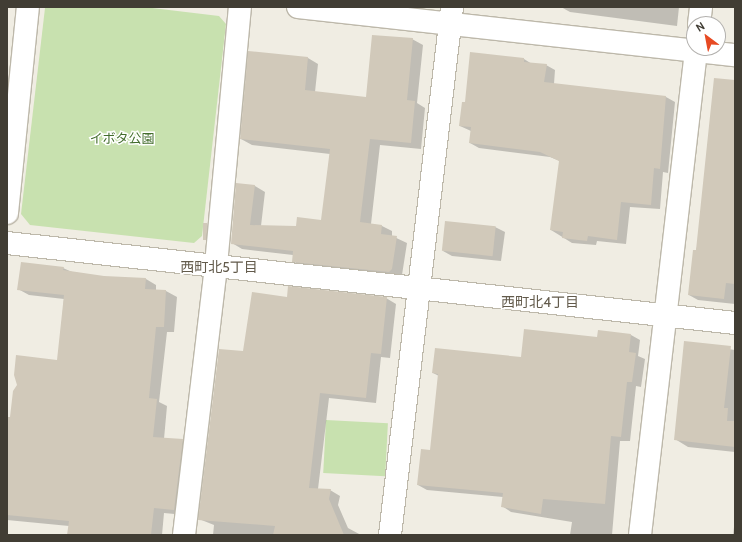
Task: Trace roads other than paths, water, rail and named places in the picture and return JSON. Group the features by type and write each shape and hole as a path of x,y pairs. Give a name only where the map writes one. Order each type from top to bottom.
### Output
{"street":[{"path":"7,214 28,7"},
{"path":"184,535 216,265 240,7"},
{"path":"298,7 451,15 686,49"},
{"path":"390,535 451,15"},
{"path":"640,535 695,56"},
{"path":"7,243 735,323"}],"district":[{"name":"西町北5丁目","path":"219,267"},
{"name":"西町北4丁目","path":"540,302"}],"park label":[{"name":"イボタ公園","path":"122,138"}]}
